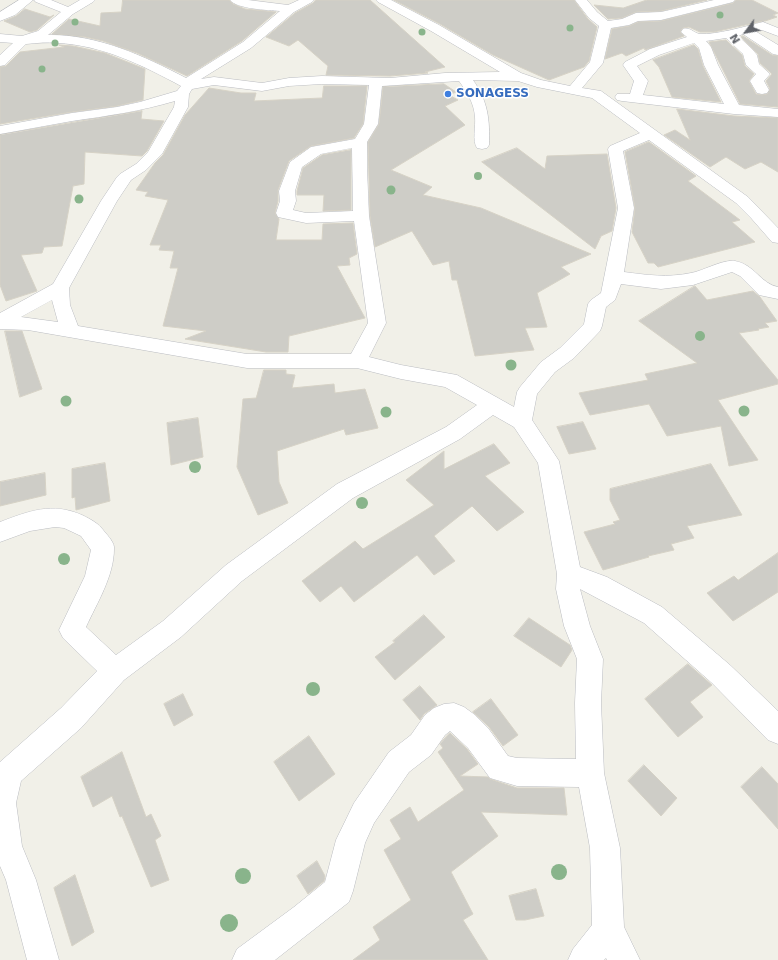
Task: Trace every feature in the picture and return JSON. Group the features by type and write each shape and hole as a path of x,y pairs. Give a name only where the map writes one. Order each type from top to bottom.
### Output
{"street":[{"path":"0,17 11,12 26,0"},
{"path":"40,0 69,11"},
{"path":"0,62 23,40 42,34 69,11 89,0"},
{"path":"236,0 244,3 290,10"},
{"path":"0,322 60,288 109,201 125,177 141,167 154,154 181,107 186,90 192,79 260,36 290,10 308,0"},
{"path":"382,0 435,28 520,77 537,83 596,94 680,102 734,110 778,113"},
{"path":"581,0 593,15 605,25 625,22 636,17 661,16 729,0"},
{"path":"625,22 637,11 637,7"},
{"path":"661,16 697,38 705,47 711,65 734,110"},
{"path":"596,63 630,66 644,56 697,38 746,31 778,21"},
{"path":"574,91 583,77 596,63 605,25"},
{"path":"763,26 778,32"},
{"path":"746,31 778,51"},
{"path":"729,34 745,47 753,61 753,65 763,74 757,81 762,90"},
{"path":"0,38 23,40 57,39 82,42 123,53 143,61 186,90"},
{"path":"630,66 640,81 636,98"},
{"path":"0,130 142,106 214,81 262,87 289,82 322,80 376,82 463,77 520,77"},
{"path":"463,77 476,93 484,120 482,145"},
{"path":"356,361 365,348 377,323 361,216 359,168 360,142 371,124 376,82"},
{"path":"596,94 742,200 757,214 778,238"},
{"path":"521,421 527,392 548,367 567,353 593,326 597,304 609,296 614,277 626,208 615,149 650,134"},
{"path":"360,142 316,150 295,165 287,191 288,201 284,213 306,218 361,216"},
{"path":"614,277 661,283 693,279 733,266 746,272 765,291 778,293"},
{"path":"60,288 61,305 70,331"},
{"path":"0,322 28,324 248,361 356,361 401,372 450,380 521,421 548,461 569,574 568,589 571,604 577,626 590,659 588,703 590,774 605,848 608,930 624,960"},
{"path":"43,960 20,880 7,846 2,803 4,777 72,718 115,671 172,628 234,572 345,491 453,433 492,405"},
{"path":"0,532 28,521 55,517 67,519 89,529 103,548 97,577 72,630 115,671"},
{"path":"569,574 598,585 653,615 721,674 778,730"},
{"path":"248,960 305,918 338,891 351,840 364,813 399,762 420,745 435,725 444,718 454,717 466,725 478,738 500,768 517,772 590,774"},
{"path":"584,960 608,930"}],"building":[{"path":"123,0 229,0 233,4 245,9 276,12 242,41 187,76 137,53 103,41 85,37 52,34 69,19 100,26 101,13 121,12"},
{"path":"316,0 370,0 445,67 425,72 428,73 390,76 326,75 328,66 298,40 289,46 266,37 295,13"},
{"path":"394,0 574,0 588,19 597,27 589,61 584,67 549,80 493,55 440,24"},
{"path":"647,0 707,0 661,11 636,12 622,18 608,19 594,5 623,8"},
{"path":"736,0 752,0 778,13 773,15 777,17 714,32 700,32 689,27 683,28 680,32 684,36 645,50 644,48 626,56 622,53 605,59 612,29 629,26 638,22 661,21 733,3"},
{"path":"25,9 50,17 54,15 37,30 30,32 4,21 16,16"},
{"path":"743,36 772,55 778,56 778,107 740,104 709,42 726,40 742,55 745,66 754,74 749,81 756,94 767,94 770,89 766,81 772,74 760,63 758,54 741,37"},
{"path":"59,45 73,46 105,53 145,69 143,100 117,106 0,124 0,67 6,66 20,52 64,47"},
{"path":"694,45 698,49 703,66 721,102 672,97 659,67 653,60"},
{"path":"444,84 456,92 449,95 458,100 445,106 465,125 391,170 432,187 423,195 481,208 591,254 561,267 570,274 537,293 547,327 525,328 534,350 475,356 457,280 452,280 449,261 433,265 412,231 375,247 370,216 368,142 379,124 383,87"},
{"path":"324,86 367,86 363,124 354,138 311,146 289,161 278,190 278,201 275,213 279,219 276,240 322,240 323,224 353,223 357,254 349,258 350,265 337,266 365,318 289,336 288,352 266,352 185,339 206,331 163,326 178,268 170,268 174,251 159,250 161,245 150,245 168,200 145,196 148,192 136,190 155,163 163,155 185,115 209,88 241,93 256,93 254,101 322,98"},
{"path":"677,109 734,116 778,118 778,172 761,162 745,169 726,157 710,167 664,135 675,130 690,140"},
{"path":"142,111 141,119 164,121 147,151 142,156 85,152 84,184 73,186 62,246 44,247 42,253 21,255 37,291 6,301 0,285 0,135"},
{"path":"649,142 696,176 688,181 740,220 732,222 755,242 658,267 654,263 648,263 632,232 635,208 625,152"},
{"path":"517,148 545,169 547,156 607,154 616,208 612,231 601,236 595,249 482,162"},
{"path":"351,150 351,210 323,211 324,195 297,195 303,168 322,155"},
{"path":"695,286 707,300 753,291 760,297 777,321 765,323 769,327 739,333 778,380 778,384 718,400 758,460 729,466 721,426 667,436 649,404 590,415 579,393 648,380 645,374 697,363 639,321"},
{"path":"5,331 22,331 42,389 20,397"},
{"path":"264,370 286,370 286,374 295,375 292,388 334,384 335,393 365,389 378,428 346,435 344,429 277,451 279,482 288,503 258,515 237,467 243,399 256,398"},
{"path":"198,418 203,457 171,465 167,423"},
{"path":"583,422 596,449 569,454 557,427"},
{"path":"494,444 510,463 485,476 524,512 497,531 472,506 434,536 455,561 434,575 417,555 354,602 341,586 320,602 302,581 355,541 363,549 434,505 406,480 444,451 444,469"},
{"path":"105,463 110,501 76,510 75,497 72,498 72,469"},
{"path":"711,464 742,515 687,526 694,538 671,544 674,550 648,556 649,557 603,570 584,532 615,524 613,522 620,520 610,500 610,489"},
{"path":"45,473 46,495 0,506 0,482"},
{"path":"778,553 778,592 733,621 707,593 734,576 738,580"},
{"path":"424,615 445,637 395,680 375,657 395,642 393,641"},
{"path":"529,618 570,645 572,650 561,667 514,636"},
{"path":"688,664 712,685 690,702 703,717 678,737 645,699"},
{"path":"420,686 437,705 424,714 420,720 403,700"},
{"path":"183,694 193,715 174,726 164,704"},
{"path":"491,699 518,735 503,746 489,727 473,712"},
{"path":"450,733 467,749 478,764 460,776 488,777 517,788 564,788 567,815 481,812 498,836 451,872 473,914 463,920 488,960 353,960 380,940 373,927 411,900 384,850 401,839 390,820 410,807 418,822 464,790 438,752 443,748 440,744"},
{"path":"309,736 335,774 299,801 274,762"},
{"path":"122,752 146,817 151,814 161,836 155,840 169,880 151,887 122,816 120,817 112,796 93,807 81,777"},
{"path":"644,765 677,798 661,816 628,781"},
{"path":"762,767 778,784 778,829 741,787"},
{"path":"317,861 325,876 324,881 308,894 297,876"},
{"path":"75,875 94,932 72,946 54,888"},
{"path":"536,889 544,916 525,920 516,920 509,896"}],"place":[{"name":"SONAGESS","path":"448,94"}]}
